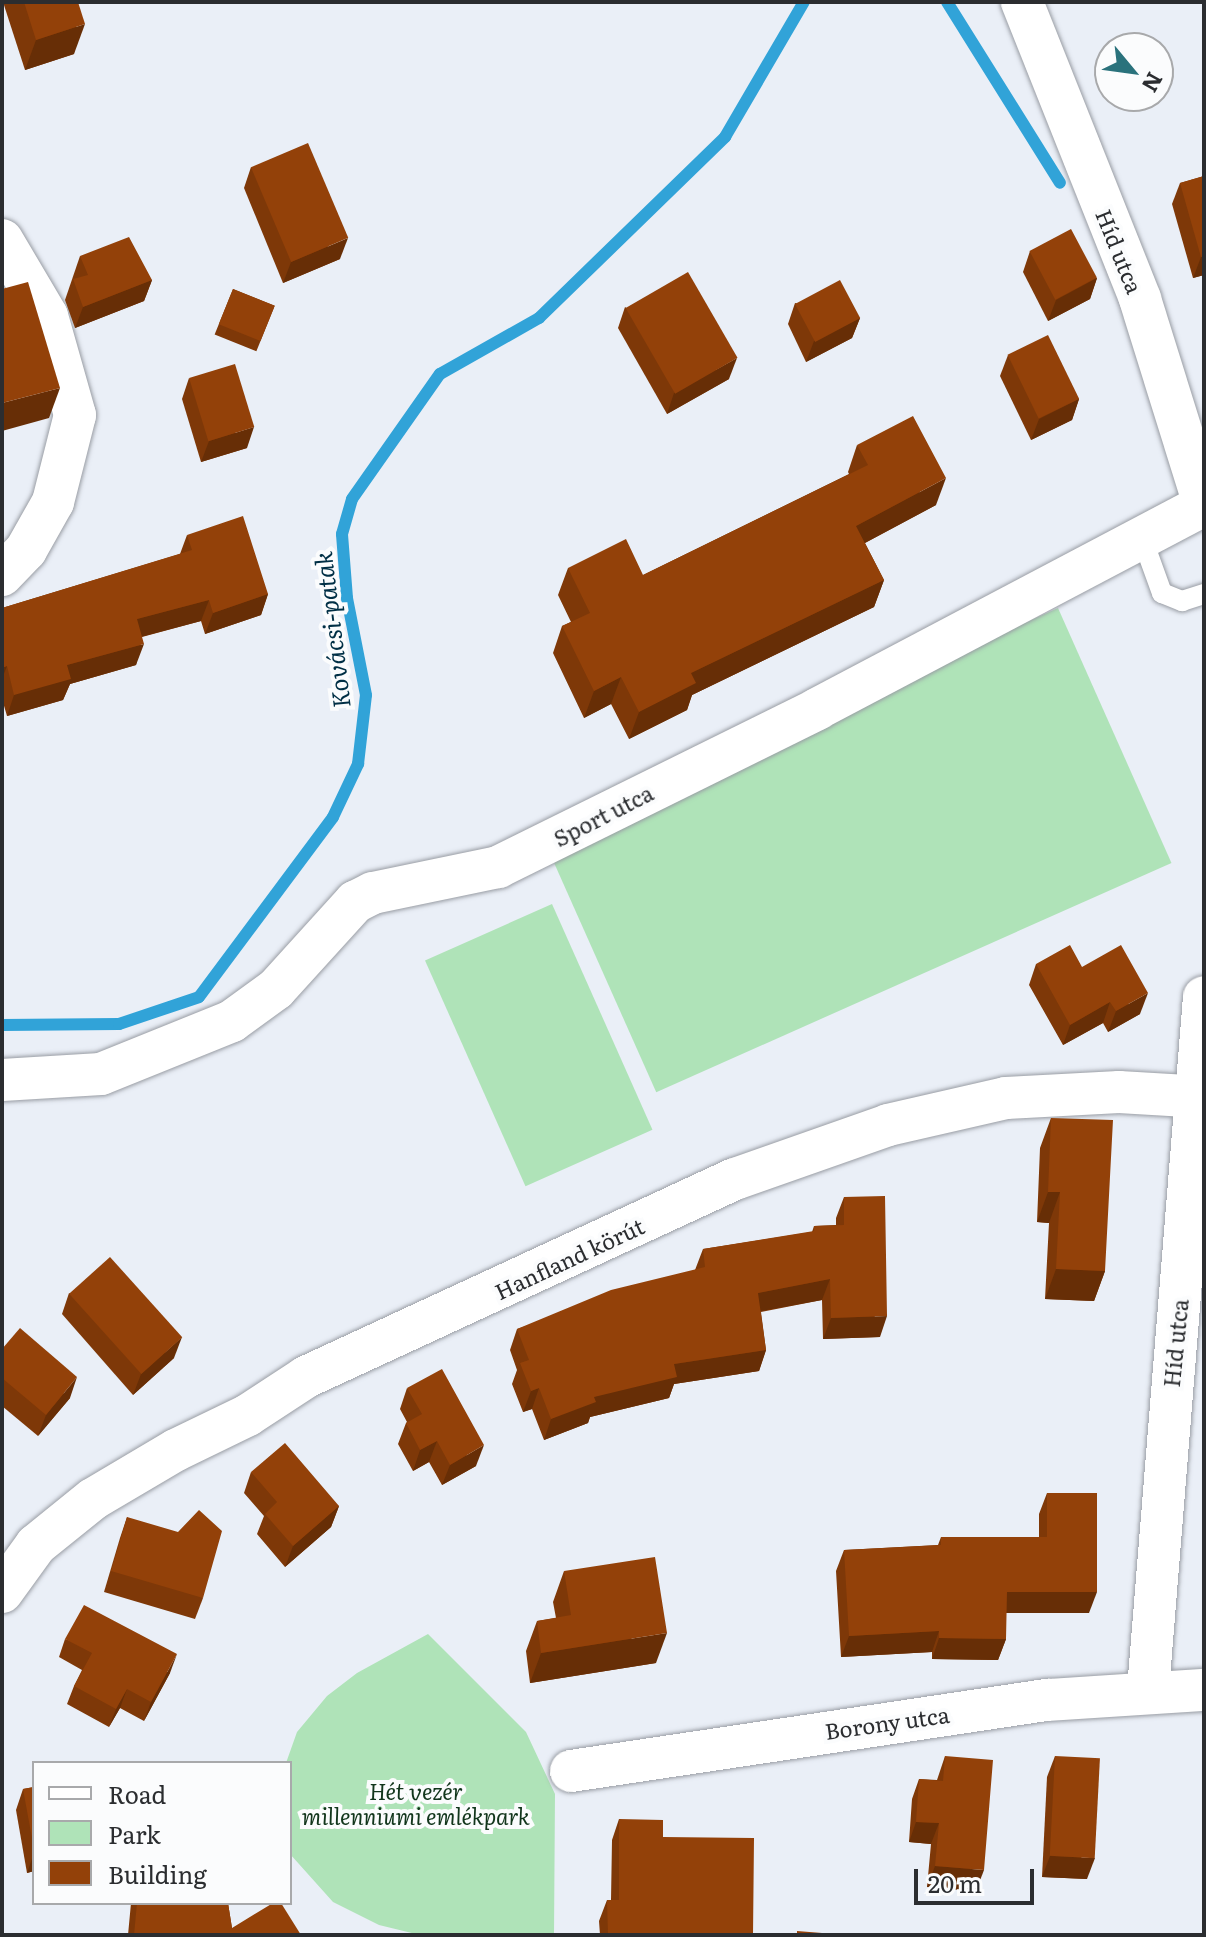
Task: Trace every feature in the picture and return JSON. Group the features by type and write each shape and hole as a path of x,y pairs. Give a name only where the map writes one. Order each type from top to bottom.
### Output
{"street":[{"name":"Híd utca","path":"1022,2 1140,299 1204,505"},
{"path":"2,240 47,316 75,415 53,502 26,550 2,575"},
{"name":"Sport utca","path":"2,1080 101,1074 232,1021 276,989 355,902 373,893 498,867 817,709 1141,535 1204,505"},
{"name":"Híd utca","path":"1148,1690 1201,1097 1204,997"},
{"name":"Hanfland körút","path":"2,1592 47,1536 93,1499 176,1450 248,1415 306,1377 735,1179 888,1125 1006,1098 1119,1092 1201,1097"},
{"name":"Borony utca","path":"571,1771 728,1744 1148,1690 1204,1690"}],"lane":[{"path":"1141,535 1162,593 1182,601 1204,594"}],"green space":[{"path":"1058,608 1171,863 656,1092 543,837"},
{"path":"552,904 652,1130 525,1186 425,961"},
{"name":"Hét vezér millenniumi emlékpark","path":"428,1634 526,1732 555,1794 554,1935 420,1935 379,1925 333,1902 292,1856 292,1761 287,1761 297,1732 327,1696 357,1673"}],"building":[{"path":"24,2 78,2 85,24 36,40"},
{"path":"308,143 348,238 291,262 251,167"},
{"path":"1204,176 1204,256 1201,257 1180,183"},
{"path":"1071,229 1097,278 1055,300 1030,251"},
{"path":"129,237 152,280 83,307 73,279 88,275 80,256"},
{"path":"688,272 738,358 675,394 626,308"},
{"path":"840,280 860,318 815,342 795,304"},
{"path":"28,282 60,388 2,403 2,289"},
{"path":"233,289 275,306 260,341 219,324"},
{"path":"1048,335 1079,399 1039,419 1008,355"},
{"path":"235,364 254,427 208,441 189,378"},
{"path":"913,416 946,478 856,526 884,580 691,673 696,683 639,712 621,677 594,691 562,626 590,613 568,568 626,539 643,575 868,465 857,445"},
{"path":"243,516 268,594 213,613 209,600 137,619 144,644 67,665 71,679 14,695 7,666 2,668 2,608 192,550 187,535"},
{"path":"1070,945 1082,967 1121,945 1148,993 1116,1011 1110,1002 1070,1025 1036,964"},
{"path":"1051,1118 1113,1120 1105,1271 1056,1269 1060,1192 1048,1192"},
{"path":"885,1196 887,1316 831,1318 830,1279 758,1293 766,1350 674,1364 677,1377 594,1397 596,1402 551,1419 539,1388 531,1391 520,1363 529,1360 517,1329 611,1290 705,1267 703,1249 814,1231 814,1226 844,1225 844,1197"},
{"path":"110,1257 182,1337 141,1374 69,1294"},
{"path":"20,1328 77,1377 46,1415 2,1378 2,1349"},
{"path":"442,1369 484,1445 450,1465 437,1441 420,1450 406,1423 422,1414 407,1388"},
{"path":"285,1443 339,1506 293,1546 265,1514 277,1502 251,1472"},
{"path":"1047,1493 1097,1493 1097,1592 1007,1592 1006,1639 939,1638 939,1631 849,1636 844,1550 941,1545 941,1537 1047,1537"},
{"path":"199,1510 222,1531 203,1598 111,1571 127,1517 178,1532"},
{"path":"655,1557 667,1633 541,1653 537,1621 571,1615 564,1571"},
{"path":"84,1605 177,1654 151,1702 127,1689 116,1709 74,1686 92,1653 65,1639"},
{"path":"945,1756 993,1760 984,1870 935,1866 939,1823 916,1822 919,1779 943,1781"},
{"path":"1055,1756 1100,1758 1095,1858 1050,1856"},
{"path":"32,1787 32,1838 23,1789"},
{"path":"619,1819 663,1820 663,1837 754,1838 753,1935 608,1935 607,1900 619,1900"},
{"path":"137,1905 228,1905 232,1928 270,1905 282,1905 301,1935 134,1935"},
{"path":"797,1931 847,1935 797,1935"}],"waterway":[{"name":"Kovácsi-patak","path":"2,1025 119,1024 199,997 333,817 358,764 366,695 347,598 342,534 352,499 440,374 539,318 725,137 804,2"},
{"path":"947,2 1060,183"}]}
